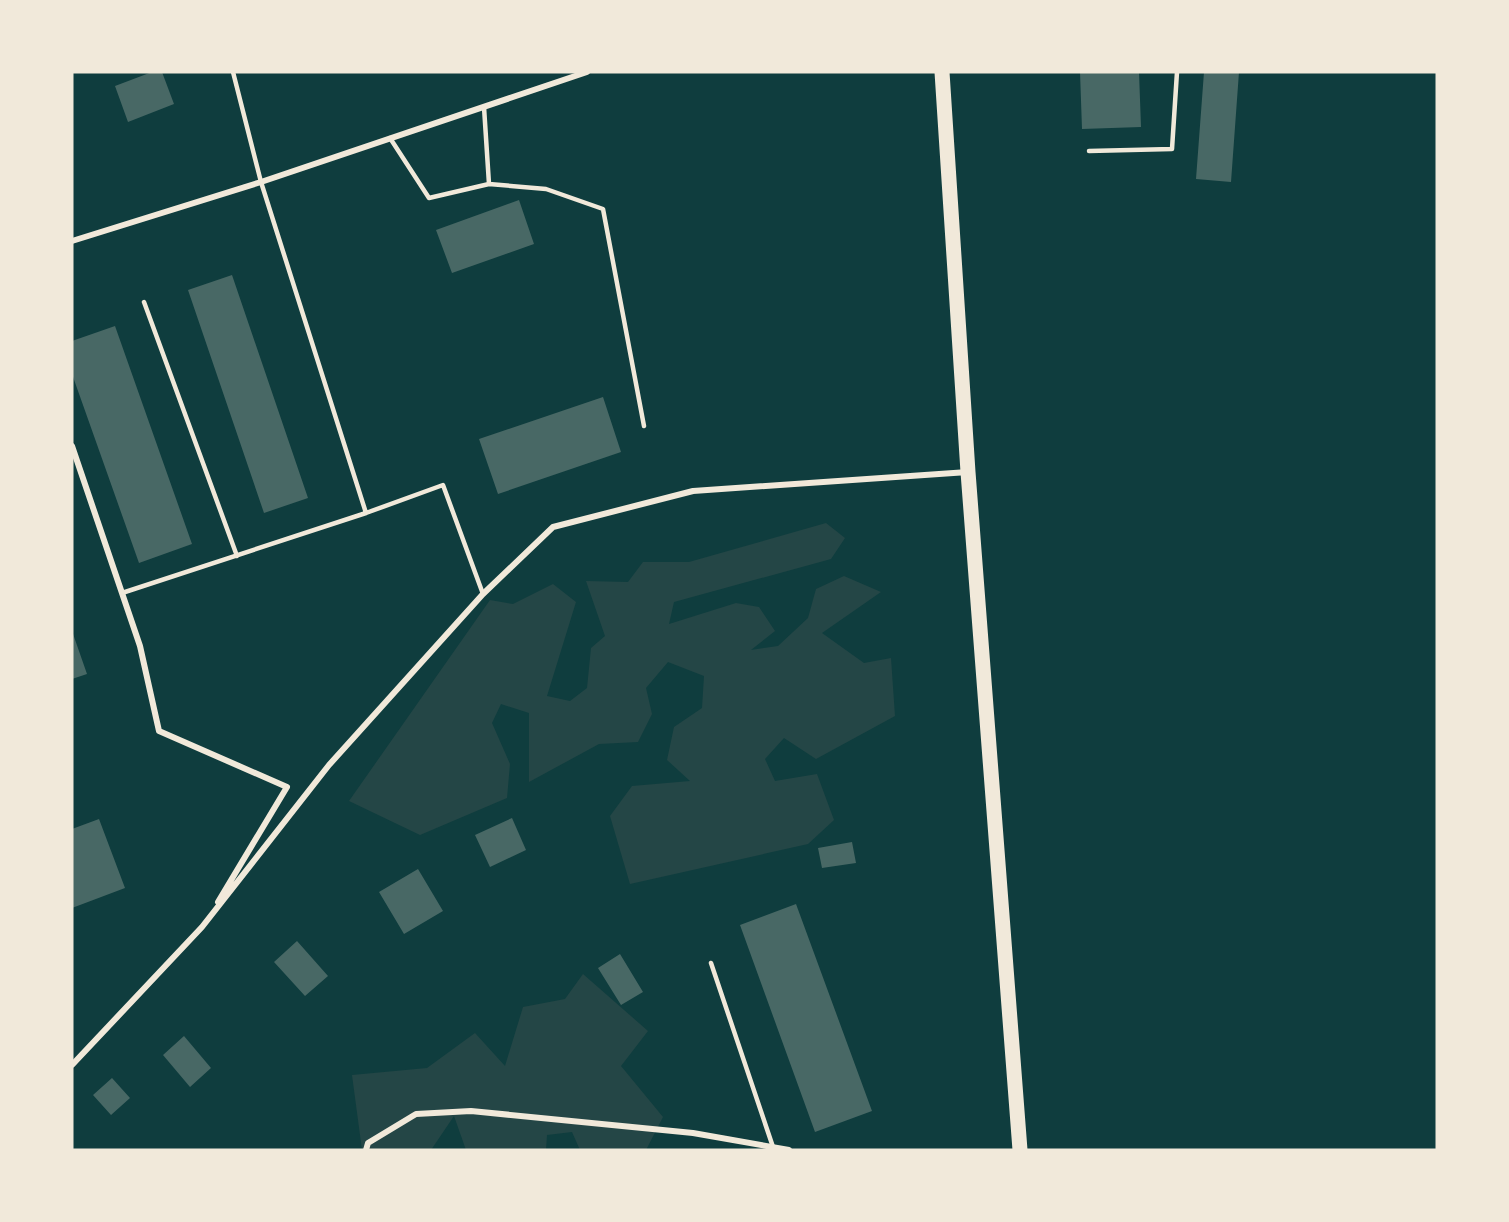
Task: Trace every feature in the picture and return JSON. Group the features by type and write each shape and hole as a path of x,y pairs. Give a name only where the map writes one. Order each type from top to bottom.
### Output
{"main road":[{"path":"942,72 968,472 1020,1150"}],"street":[{"path":"72,241 261,182 587,72"},
{"path":"72,446 140,646 159,731 287,787 202,927"},
{"path":"72,1065 202,927 329,765 483,594 553,527 693,491 968,472"},
{"path":"366,1150 368,1143 416,1114 471,1112 693,1133 789,1150"}],"lane":[{"path":"233,72 261,182 366,513"},
{"path":"1089,151 1172,149 1177,72"},
{"path":"484,107 489,184"},
{"path":"390,138 429,198 489,184 546,189 603,209 644,426"},
{"path":"144,302 237,555"},
{"path":"122,594 443,485 483,594"},
{"path":"711,963 773,1147"}],"shaded area":[{"path":"826,523 845,538 831,559 674,602 669,624 736,603 759,607 775,631 751,650 778,646 808,618 816,589 844,576 881,592 822,633 864,663 891,658 895,716 816,759 784,738 765,759 775,781 817,774 834,820 808,844 630,884 610,816 632,786 690,781 667,760 674,727 702,708 704,676 668,662 646,688 652,714 638,742 599,744 529,782 529,713 501,704 492,723 510,764 507,798 420,835 349,801 490,600 513,604 553,584 576,602 547,696 570,701 587,688 591,648 605,636 586,581 628,582 643,562 689,562"},
{"path":"583,974 648,1031 621,1066 663,1117 646,1150 580,1150 572,1132 547,1135 546,1150 466,1150 454,1116 431,1150 362,1150 352,1075 427,1068 475,1033 505,1066 523,1007 565,999"}],"building":[{"path":"152,72 162,72 174,104 128,122 115,86"},
{"path":"1080,72 1139,72 1141,127 1082,129"},
{"path":"1204,72 1239,72 1231,182 1196,179"},
{"path":"519,200 534,244 452,273 436,230"},
{"path":"232,275 308,498 264,513 188,290"},
{"path":"115,326 192,544 139,563 72,374 72,341"},
{"path":"603,397 621,452 498,494 479,439"},
{"path":"72,631 87,674 72,679"},
{"path":"512,818 526,850 490,867 475,835"},
{"path":"99,819 125,888 72,908 72,829"},
{"path":"852,842 856,863 822,868 818,848"},
{"path":"418,869 443,911 404,934 379,892"},
{"path":"796,904 872,1111 815,1132 740,925"},
{"path":"297,941 328,976 305,996 274,962"},
{"path":"620,954 643,992 621,1005 598,968"},
{"path":"184,1036 211,1068 190,1087 163,1055"},
{"path":"112,1078 130,1098 111,1115 93,1095"}]}
